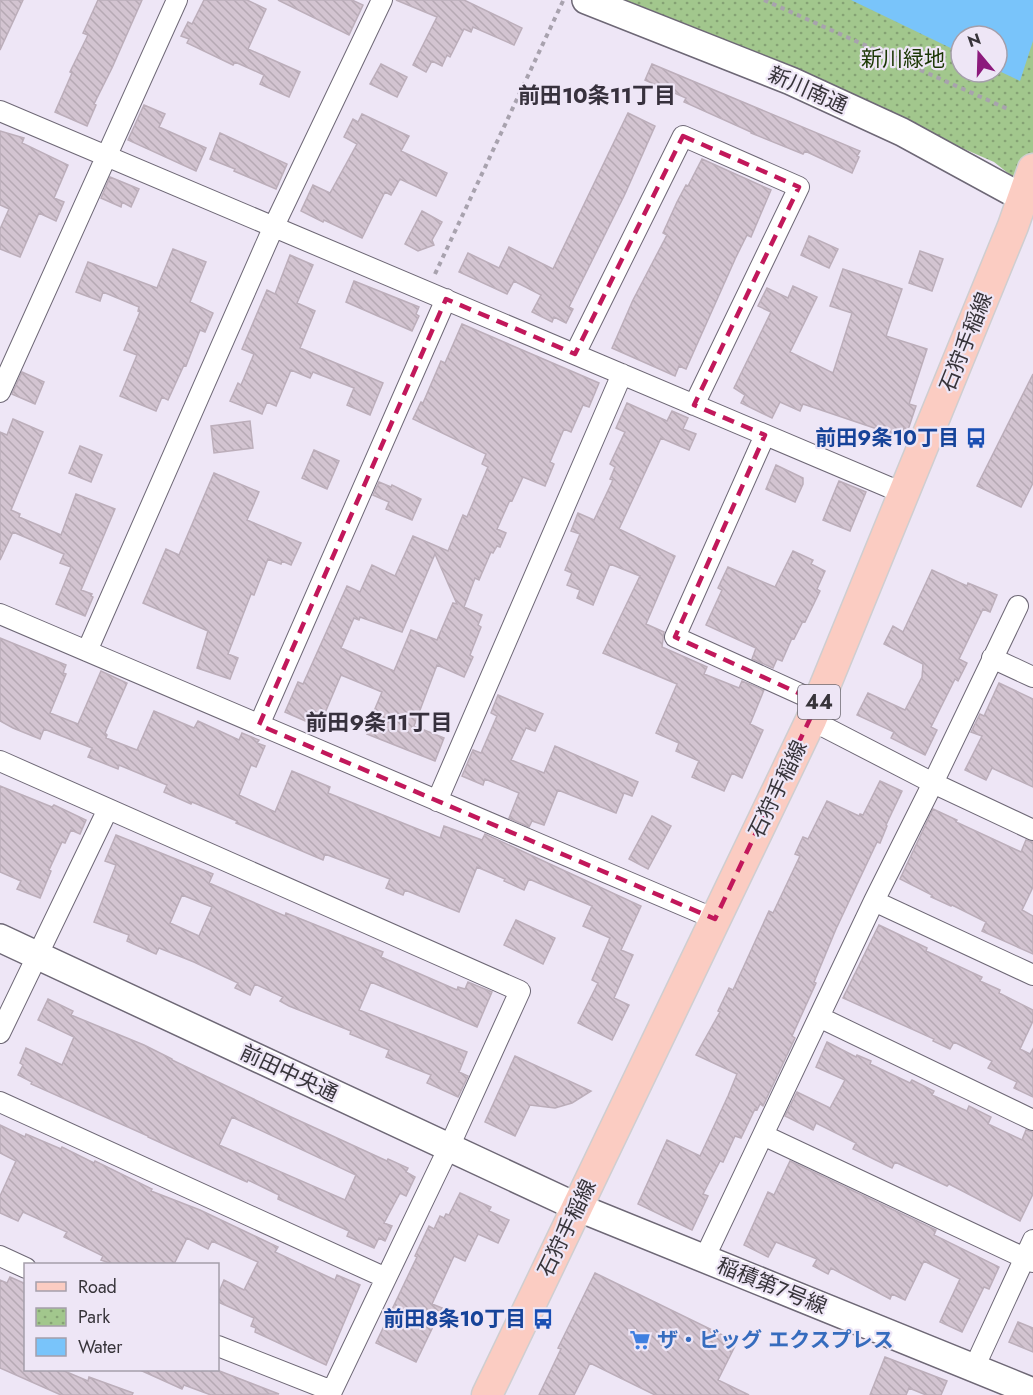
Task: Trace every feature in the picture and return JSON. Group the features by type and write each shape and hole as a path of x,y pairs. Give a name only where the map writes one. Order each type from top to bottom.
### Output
{"main road":[{"name":"石狩手稲線","path":"487,1395 814,711 905,494 1028,183"}],"street":[{"path":"0,392 177,0"},
{"path":"87,651 274,226 382,0"},
{"name":"新川南通","path":"585,0 791,81 902,132 1028,183"},
{"path":"0,111 905,494"},
{"path":"575,354 683,136 799,187 694,405"},
{"path":"259,724 446,299"},
{"path":"437,801 622,374"},
{"path":"765,435 675,637 814,711 933,783 1033,830"},
{"path":"704,1259 874,901 1018,606"},
{"path":"0,614 715,919"},
{"path":"992,658 1033,677"},
{"path":"0,761 520,991 449,1147 331,1393 219,1346"},
{"path":"0,1033 108,809"},
{"path":"874,901 1033,975"},
{"name":"前田中央通","path":"0,938 577,1207"},
{"path":"819,1017 1033,1120"},
{"path":"0,1102 386,1278"},
{"path":"763,1135 1030,1253 974,1368"},
{"name":"稲積第7号線","path":"577,1207 1033,1392"},
{"path":"0,1256 24,1267"}],"path":[{"path":"427,291 563,0"},
{"path":"764,0 1010,110"}],"highlighted area":[{"path":"683,136 799,187 694,405 765,435 675,637 818,702 715,919 259,725 446,299 575,354"}],"green space":[{"name":"新川緑地","path":"624,0 1033,0 1033,193 994,162"}],"water":[{"path":"851,0 1033,0 1033,41 1020,81 1009,76 1009,24 949,24 949,47"}],"building":[{"path":"0,0 23,0 0,50"},
{"path":"98,0 142,0 94,104 96,105 87,126 55,112 72,73 70,72 88,35 83,33"},
{"path":"204,0 247,0 266,9 248,49 300,72 289,97 260,84 264,75 235,62 233,65 187,43 189,39 181,36 188,22 192,24"},
{"path":"278,0 352,0 363,5 349,35"},
{"path":"396,0 464,0 522,28 514,45 473,27 471,32 464,29 450,57 447,55 442,66 432,61 426,72 413,65 437,17"},
{"path":"381,64 407,77 397,97 370,84"},
{"path":"652,64 860,151 852,173 805,151 803,154 751,133 684,102 686,98 645,80"},
{"path":"144,105 165,114 159,127 206,148 196,171 128,140"},
{"path":"628,113 655,126 625,194 569,307 573,309 566,323 554,317 552,322 532,312 541,295 514,281 507,294 459,272 468,253 499,268 509,247 553,269"},
{"path":"362,114 409,136 401,151 447,173 436,196 400,179 391,195 385,192 362,238 301,211 313,185 330,193 357,144 344,137 353,119 358,122"},
{"path":"0,131 24,138 22,143 68,165 54,198 64,202 56,221 39,213 20,257 0,249 0,229 9,209 0,205"},
{"path":"220,133 287,164 276,189 210,159"},
{"path":"702,159 771,190 751,237 747,235 736,257 686,369 679,366 675,376 612,348 633,300 667,235 663,233 677,202"},
{"path":"110,177 139,189 131,207 122,202 121,207 101,198"},
{"path":"422,211 442,222 432,240 434,245 418,251 405,244"},
{"path":"809,236 838,249 829,268 801,255"},
{"path":"173,249 206,262 190,302 213,313 205,332 200,330 186,366 184,365 168,400 162,397 156,411 120,396 137,355 124,350 140,312 139,307 103,292 100,301 76,292 88,262 157,288"},
{"path":"920,251 943,259 932,291 909,283"},
{"path":"290,255 313,265 297,303 315,311 300,348 383,383 370,415 347,405 354,388 313,372 310,378 291,370 276,406 267,402 262,414 230,401 238,383 241,385 254,354 242,349 267,290 275,294"},
{"path":"843,269 902,289 886,336 927,349 909,404 916,406 908,430 904,428 901,437 803,404 800,411 780,402 772,418 741,403 745,395 734,388 771,312 758,306 767,288 788,298 793,286 817,297 790,352 833,373 852,313 830,306"},
{"path":"354,281 419,307 416,314 419,316 412,331 346,302"},
{"path":"462,324 599,383 589,407 583,405 571,432 564,429 550,462 554,464 545,486 523,477 512,501 510,500 497,529 506,533 500,547 497,546 493,553 491,552 479,580 475,578 464,607 482,615 478,625 481,627 470,655 473,657 464,677 437,665 414,726 444,738 435,761 367,734 372,724 369,723 382,692 341,675 319,727 285,712 298,682 303,684 347,586 360,592 372,565 395,576 413,536 448,551 463,515 467,517 488,467 482,464 486,454 413,419 421,402 423,403 441,361 445,363","holes":["435,554 457,604 453,603 437,640 411,630 394,671 341,648 354,618 359,620 360,617 402,632"]},
{"path":"22,372 44,382 35,404 12,394"},
{"path":"1033,374 1033,483 1021,507 977,486"},
{"path":"627,403 667,421 672,411 688,418 683,429 696,434 689,450 661,438 619,529 675,556 646,624 664,632 662,647 707,667 704,674 739,688 742,681 764,690 750,724 763,730 742,778 732,773 724,791 692,777 699,761 676,751 679,743 656,733 677,684 603,653 640,576 610,564 593,605 577,598 580,590 567,585 572,573 565,570 580,534 571,531 578,513 594,520 613,480 610,479 615,467 610,464 625,432 616,428"},
{"path":"13,419 43,432 11,510 20,514 19,517 61,535 76,494 115,509 81,590 92,594 93,597 85,616 56,604 71,567 60,563 64,554 13,532 0,560 0,432 7,435"},
{"path":"250,421 253,448 214,453 211,426"},
{"path":"80,446 102,455 91,482 69,473"},
{"path":"314,450 339,461 327,489 302,478"},
{"path":"776,465 803,478 803,484 795,502 766,489"},
{"path":"214,473 259,492 247,520 301,543 291,565 268,559 254,595 251,594 228,654 238,658 230,679 197,668 208,631 143,603 166,549 179,555"},
{"path":"839,481 866,492 850,531 823,520"},
{"path":"379,482 391,487 392,485 421,499 412,520 386,509 389,502 373,495"},
{"path":"793,551 813,560 811,564 825,571 817,589 820,591 805,622 803,621 794,639 792,638 782,661 777,659 773,668 752,659 756,648 706,625 722,590 718,588 728,567 775,587"},
{"path":"932,570 967,586 968,583 997,595 990,612 983,609 959,659 967,663 958,681 955,679 931,727 937,730 925,755 891,738 894,732 857,715 868,693 905,710 922,677 923,664 884,644 893,626 903,632"},
{"path":"0,638 66,665 63,673 66,674 50,713 78,724 101,671 127,683 105,733 106,738 137,750 154,711 194,728 198,721 239,740 242,733 259,740 257,743 265,746 256,767 251,765 239,795 275,812 292,771 330,787 328,793 440,838 444,826 482,840 485,834 641,906 621,950 633,955 614,998 629,1005 612,1040 578,1023 598,983 592,980 610,938 583,926 592,906 529,879 524,890 477,867 459,912 405,890 403,895 386,888 390,879 325,854 323,860 236,823 237,821 164,792 167,785 119,765 118,769 88,757 92,748 44,729 40,739 13,728 0,721"},
{"path":"999,683 1033,699 1033,787 992,768 986,780 965,770 982,736 971,732 980,714 984,716"},
{"path":"498,695 543,714 535,731 526,728 511,760 544,773 555,746 638,782 632,796 624,793 616,813 558,790 544,825 532,821 529,827 509,818 519,793 485,779 483,785 462,776 473,750 481,753 497,716 491,713"},
{"path":"880,781 902,791 880,843 877,842 836,929 814,982 816,983 792,1036 795,1038 763,1106 760,1104 757,1110 755,1109 741,1138 735,1136 723,1162 720,1161 703,1194 708,1196 692,1230 638,1204 667,1140 700,1156 728,1096 737,1074 696,1055 720,1012 718,1011 729,988 733,990 769,911 773,913 800,856 795,854 803,837 808,839 827,801 859,816 863,815"},
{"path":"0,786 52,807 54,805 86,820 80,834 71,830 65,843 62,842 49,870 51,871 40,898 17,889 21,881 0,872"},
{"path":"933,809 1021,852 1026,840 1033,842 1033,887 1022,910 1033,916 1033,954 982,931 986,922 931,897 932,895 900,879"},
{"path":"652,816 671,826 648,869 629,859"},
{"path":"116,835 213,874 209,883 285,916 286,913 383,952 381,957 457,990 458,987 465,989 468,982 492,992 477,1027 371,982 359,1010 467,1052 459,1072 468,1076 458,1097 427,1083 431,1075 386,1057 389,1050 350,1034 351,1031 289,1006 280,1001 283,997 255,984 250,995 235,988 238,983 194,962 159,948 156,954 127,941 129,935 94,922 116,865 105,861","holes":["182,895 212,907 199,936 170,923"]},
{"path":"516,920 555,938 543,964 504,945"},
{"path":"879,925 927,948 926,951 982,977 980,981 1033,1010 1033,1021 1020,1049 1030,1054 1033,1049 1033,1097 1014,1088 1017,1082 988,1068 992,1061 954,1042 950,1049 933,1041 934,1039 843,998"},
{"path":"48,999 73,1011 71,1015 144,1045 289,1116 387,1161 388,1159 408,1168 406,1172 415,1177 406,1196 400,1193 384,1223 392,1226 385,1241 379,1238 374,1248 347,1236 349,1231 278,1199 279,1195 248,1180 247,1182 31,1084 32,1082 18,1075 23,1065 20,1063 26,1048 62,1065 74,1037 38,1020","holes":["232,1117 356,1175 345,1200 219,1145"]},
{"path":"827,1042 856,1057 857,1055 871,1061 870,1064 910,1083 912,1080 934,1091 932,1095 967,1111 969,1106 991,1117 988,1124 1022,1140 1026,1130 1033,1132 1033,1194 1020,1221 949,1184 947,1186 895,1162 892,1168 853,1149 856,1143 816,1123 813,1130 785,1116 797,1092 830,1108 845,1080 816,1067"},
{"path":"515,1056 591,1091 572,1103 555,1108 530,1105 515,1136 485,1122"},
{"path":"0,1125 25,1137 26,1134 61,1149 62,1147 94,1163 95,1161 152,1189 151,1191 200,1210 278,1247 275,1252 335,1280 337,1275 360,1285 326,1365 255,1332 256,1328 251,1326 254,1318 219,1302 219,1292 224,1280 244,1290 258,1262 212,1241 208,1249 187,1238 174,1263 109,1263 101,1260 103,1256 64,1237 67,1232 23,1212 18,1221 0,1213 0,1196 16,1161 0,1153"},
{"path":"790,1161 936,1230 934,1235 999,1267 989,1289 984,1287 962,1332 940,1322 960,1279 924,1261 905,1300 892,1294 890,1299 831,1268 828,1274 813,1266 817,1259 776,1242 768,1257 744,1245 768,1192 774,1195"},
{"path":"460,1193 491,1207 489,1211 509,1220 498,1243 478,1234 465,1261 454,1256 432,1304 442,1308 416,1362 376,1343 417,1257 415,1256 429,1226 434,1229 440,1216 444,1218 446,1214 449,1215"},
{"path":"595,1273 737,1342 718,1380 749,1395 655,1395 590,1363 574,1395 539,1395 561,1349 558,1348"},
{"path":"10,1277 24,1283 24,1371 64,1371 88,1381 89,1377 133,1393 132,1395 61,1395 0,1368 0,1280 7,1283"},
{"path":"1018,1322 1033,1328 1033,1352 1009,1342"},
{"path":"885,1357 947,1381 941,1395 926,1395 909,1388 906,1395 870,1395"},
{"path":"142,1371 219,1371 279,1394 211,1395 184,1385 182,1389"}],"place":[{"name":"前田9条10丁目","path":"976,438"},
{"name":"前田8条10丁目","path":"543,1319"},
{"name":"ザ・ビッグ エクスプレス","path":"640,1340"}],"district":[{"name":"前田10条11丁目","path":"597,95"},
{"name":"前田9条11丁目","path":"379,722"}]}
